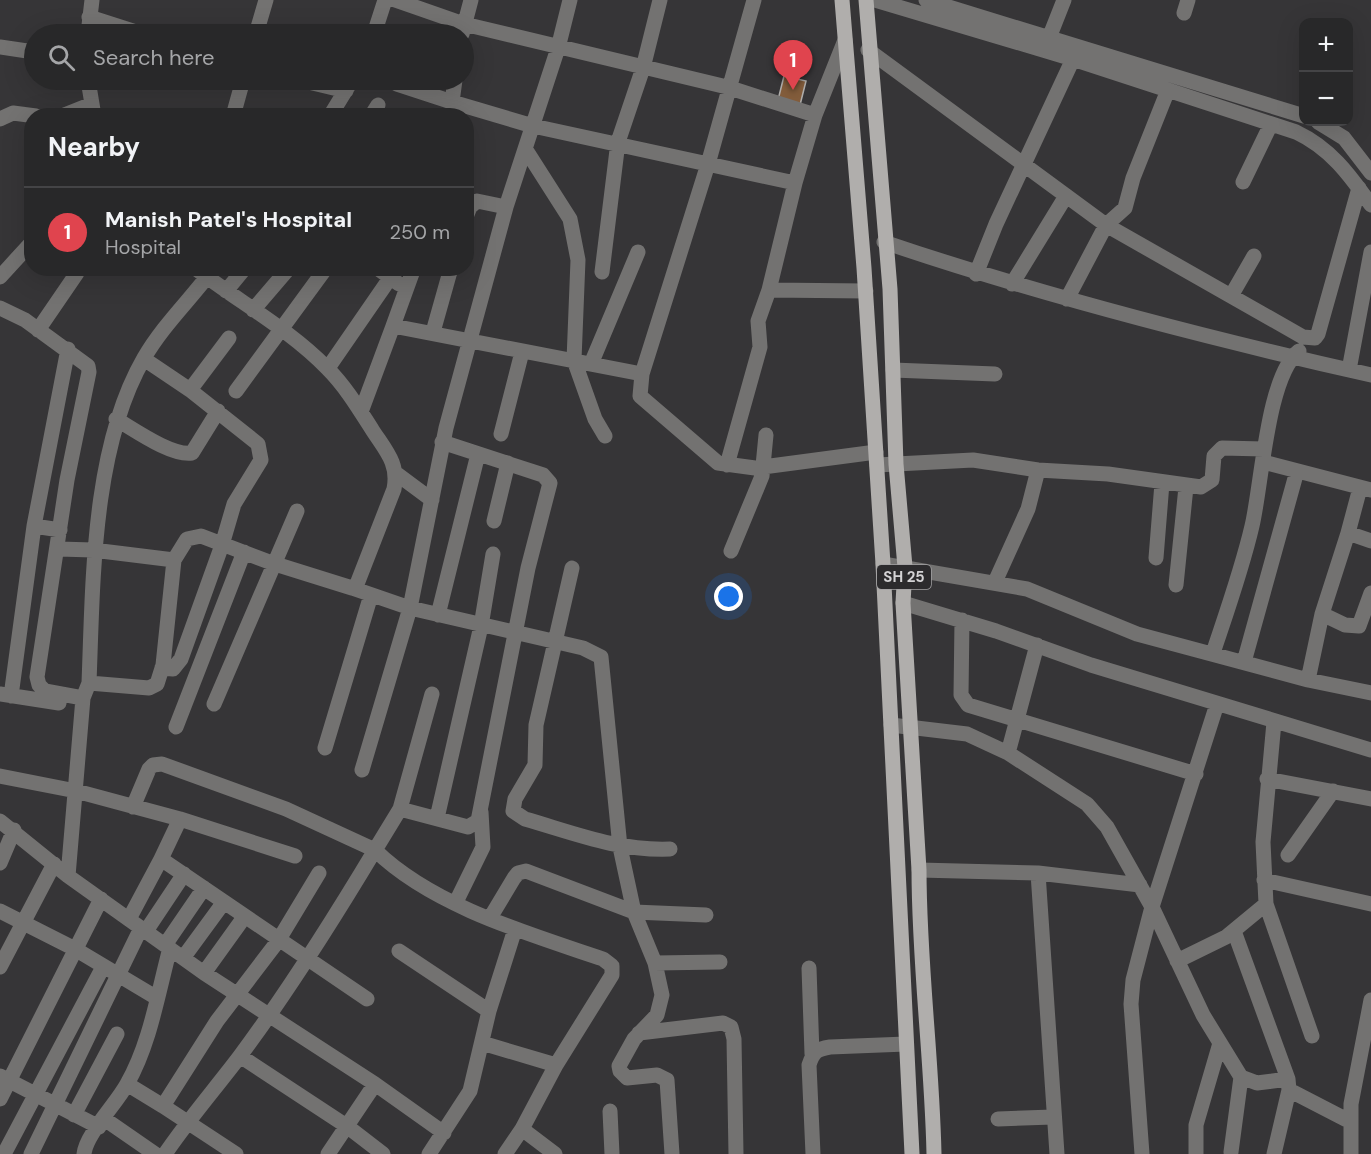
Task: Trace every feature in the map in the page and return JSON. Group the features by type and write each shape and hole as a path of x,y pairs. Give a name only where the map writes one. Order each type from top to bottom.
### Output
{"main road":[{"path":"842,0 866,291 883,564 912,1154"},
{"name":"SH 25","path":"866,0 868,50 890,289 896,464 904,567 903,603 920,870 919,911 933,1090 934,1154"}],"street":[{"path":"89,24 92,0"},
{"path":"259,24 266,0"},
{"path":"377,24 385,0"},
{"path":"395,0 451,24"},
{"path":"464,24 471,0"},
{"path":"362,770 410,608 442,442 472,341 506,207 558,48 570,0"},
{"path":"602,272 618,142 643,68 660,0"},
{"path":"754,0 727,87 708,164 642,374 639,391 643,401 710,458 727,465 763,467 876,459 896,464 958,460 1038,470 1108,474 1186,487 1208,485 1214,473 1214,456 1222,448 1264,456 1297,471 1365,489 1322,614 1308,680"},
{"path":"875,0 1073,59 1296,132 1325,148 1371,205"},
{"path":"926,0 1299,114"},
{"path":"1050,38 1064,0"},
{"path":"89,17 111,24"},
{"path":"474,31 727,87 815,115"},
{"path":"727,465 760,347 758,321 769,290 795,183 815,115 845,40"},
{"path":"0,47 24,51"},
{"path":"868,50 1106,225 1303,337 1315,338"},
{"path":"976,274 996,224 1073,59"},
{"path":"90,90 93,108"},
{"path":"235,108 240,90"},
{"path":"335,108 346,90"},
{"path":"410,90 449,108"},
{"path":"451,108 454,90"},
{"path":"1066,299 1106,225 1125,208 1133,178 1168,90"},
{"path":"0,119 12,112 24,114"},
{"path":"474,114 618,142 795,183"},
{"path":"1243,182 1271,124"},
{"path":"1324,126 1344,138 1371,173"},
{"path":"526,150 570,219 578,260 574,360 595,419 605,436"},
{"path":"1213,653 1252,524 1279,390 1291,357 1315,338 1359,188"},
{"path":"1012,284 1066,196"},
{"path":"474,202 506,207"},
{"path":"884,242 976,274 1066,299 1291,357 1371,375"},
{"path":"0,277 24,251"},
{"path":"591,364 638,252"},
{"path":"1349,370 1371,252"},
{"path":"1231,296 1254,255"},
{"path":"38,330 75,276"},
{"path":"68,876 83,702 90,683 93,550 116,419 144,359 203,276"},
{"path":"210,276 226,291 280,329 328,368 391,457 397,474 432,500"},
{"path":"226,291 238,276"},
{"path":"254,310 282,276"},
{"path":"236,391 320,276"},
{"path":"328,368 392,276"},
{"path":"396,276 406,289"},
{"path":"361,412 411,276"},
{"path":"433,332 449,276"},
{"path":"769,290 866,291"},
{"path":"0,308 84,360 89,372 67,480 59,549 37,677 39,685 45,690 83,702"},
{"path":"393,326 642,374"},
{"path":"190,390 229,338"},
{"path":"68,349 5,695 83,702"},
{"path":"501,434 522,352"},
{"path":"144,359 218,411 258,444 261,452 261,460 234,504 222,545 181,659 173,669 162,668"},
{"path":"893,370 995,374"},
{"path":"116,419 150,440 184,454 192,453 199,445 218,411"},
{"path":"731,551 763,467 766,435"},
{"path":"400,809 468,827 478,821 528,568 550,483 543,475 442,442"},
{"path":"438,615 478,454"},
{"path":"494,521 508,463"},
{"path":"995,582 1028,509 1038,470"},
{"path":"1244,662 1297,471"},
{"path":"352,588 357,584 397,474"},
{"path":"1156,558 1162,483"},
{"path":"1176,585 1186,487"},
{"path":"214,704 272,563 297,511"},
{"path":"34,526 60,530"},
{"path":"1348,533 1371,541"},
{"path":"90,683 149,688 157,684 162,668 174,560 187,539 193,536 201,536 272,563 410,608 583,648 601,657 620,847 634,912 655,963 661,1003 657,1015 639,1033 622,1060 620,1071 627,1078 657,1075 667,1080 670,1092 672,1154"},
{"path":"59,549 93,550 174,560"},
{"path":"176,727 244,552"},
{"path":"437,818 481,626 493,554"},
{"path":"883,564 1026,589 1137,634 1308,680 1371,693"},
{"path":"572,568 553,642 536,724 535,765 516,799 513,811 525,819 620,847 640,850 670,849"},
{"path":"1322,614 1345,625 1359,626 1371,593"},
{"path":"325,748 371,594"},
{"path":"903,603 962,620 1274,722 1371,750"},
{"path":"962,620 961,695 963,701 1016,720 1196,774"},
{"path":"1008,753 1037,645"},
{"path":"165,1154 187,1121 240,1056 325,934 400,809 432,694"},
{"path":"1142,1154 1131,1004 1133,980 1152,907 1217,704"},
{"path":"1274,722 1263,842 1266,904 1312,1036"},
{"path":"891,725 968,734 1008,753 1087,804 1098,814 1140,885 1220,1043 1241,1077 1257,1083 1288,1084 1349,1121"},
{"path":"133,807 148,769 153,765 162,764 286,809 375,850 417,884 515,929 603,959 612,966 612,975 556,1065 522,1129 505,1154"},
{"path":"0,776 76,791 180,819 295,856"},
{"path":"1267,779 1371,799"},
{"path":"1288,855 1333,791"},
{"path":"456,902 483,847 481,809"},
{"path":"32,1154 57,1106 139,926 161,859 180,819"},
{"path":"0,820 68,876 167,947 268,1016 375,1084 444,1133"},
{"path":"0,863 14,830"},
{"path":"161,859 278,941 367,999"},
{"path":"0,967 54,864"},
{"path":"920,870 1038,873 1140,885"},
{"path":"490,918 514,878 518,873 526,871 634,912 706,915"},
{"path":"163,1106 217,1021 278,941 319,873"},
{"path":"1038,873 1057,1154"},
{"path":"139,926 184,874"},
{"path":"1264,880 1371,904"},
{"path":"84,1154 85,1146 127,1084 144,1045 157,998 167,947 204,888"},
{"path":"0,1099 5,1078 101,899"},
{"path":"183,958 224,902"},
{"path":"1177,961 1213,945 1266,904"},
{"path":"0,911 75,949 157,998"},
{"path":"204,973 245,916"},
{"path":"429,1154 470,1091 489,1011 515,929"},
{"path":"1234,931 1288,1084 1274,1154"},
{"path":"399,951 489,1011"},
{"path":"655,963 720,962"},
{"path":"4,1154 103,967"},
{"path":"809,968 812,1054 809,1065 813,1154"},
{"path":"1351,1154 1349,1121 1371,1004"},
{"path":"639,1033 723,1023 731,1027 734,1039 736,1154"},
{"path":"74,1115 117,1034"},
{"path":"482,1043 556,1065"},
{"path":"1196,1154 1196,1125 1220,1043"},
{"path":"812,1054 818,1048 906,1044"},
{"path":"240,1056 348,1127 383,1154"},
{"path":"1231,1152 1241,1077"},
{"path":"5,1078 74,1115 101,1123 154,1154"},
{"path":"127,1084 236,1154"},
{"path":"328,1154 375,1084"},
{"path":"610,1111 612,1154"},
{"path":"998,1119 1053,1117"},
{"path":"522,1129 555,1154"}],"building":[{"path":"784,76 806,81 800,105 778,100"}],"place":[{"name":"Manish Patel's Hospital","path":"793,90"}]}
